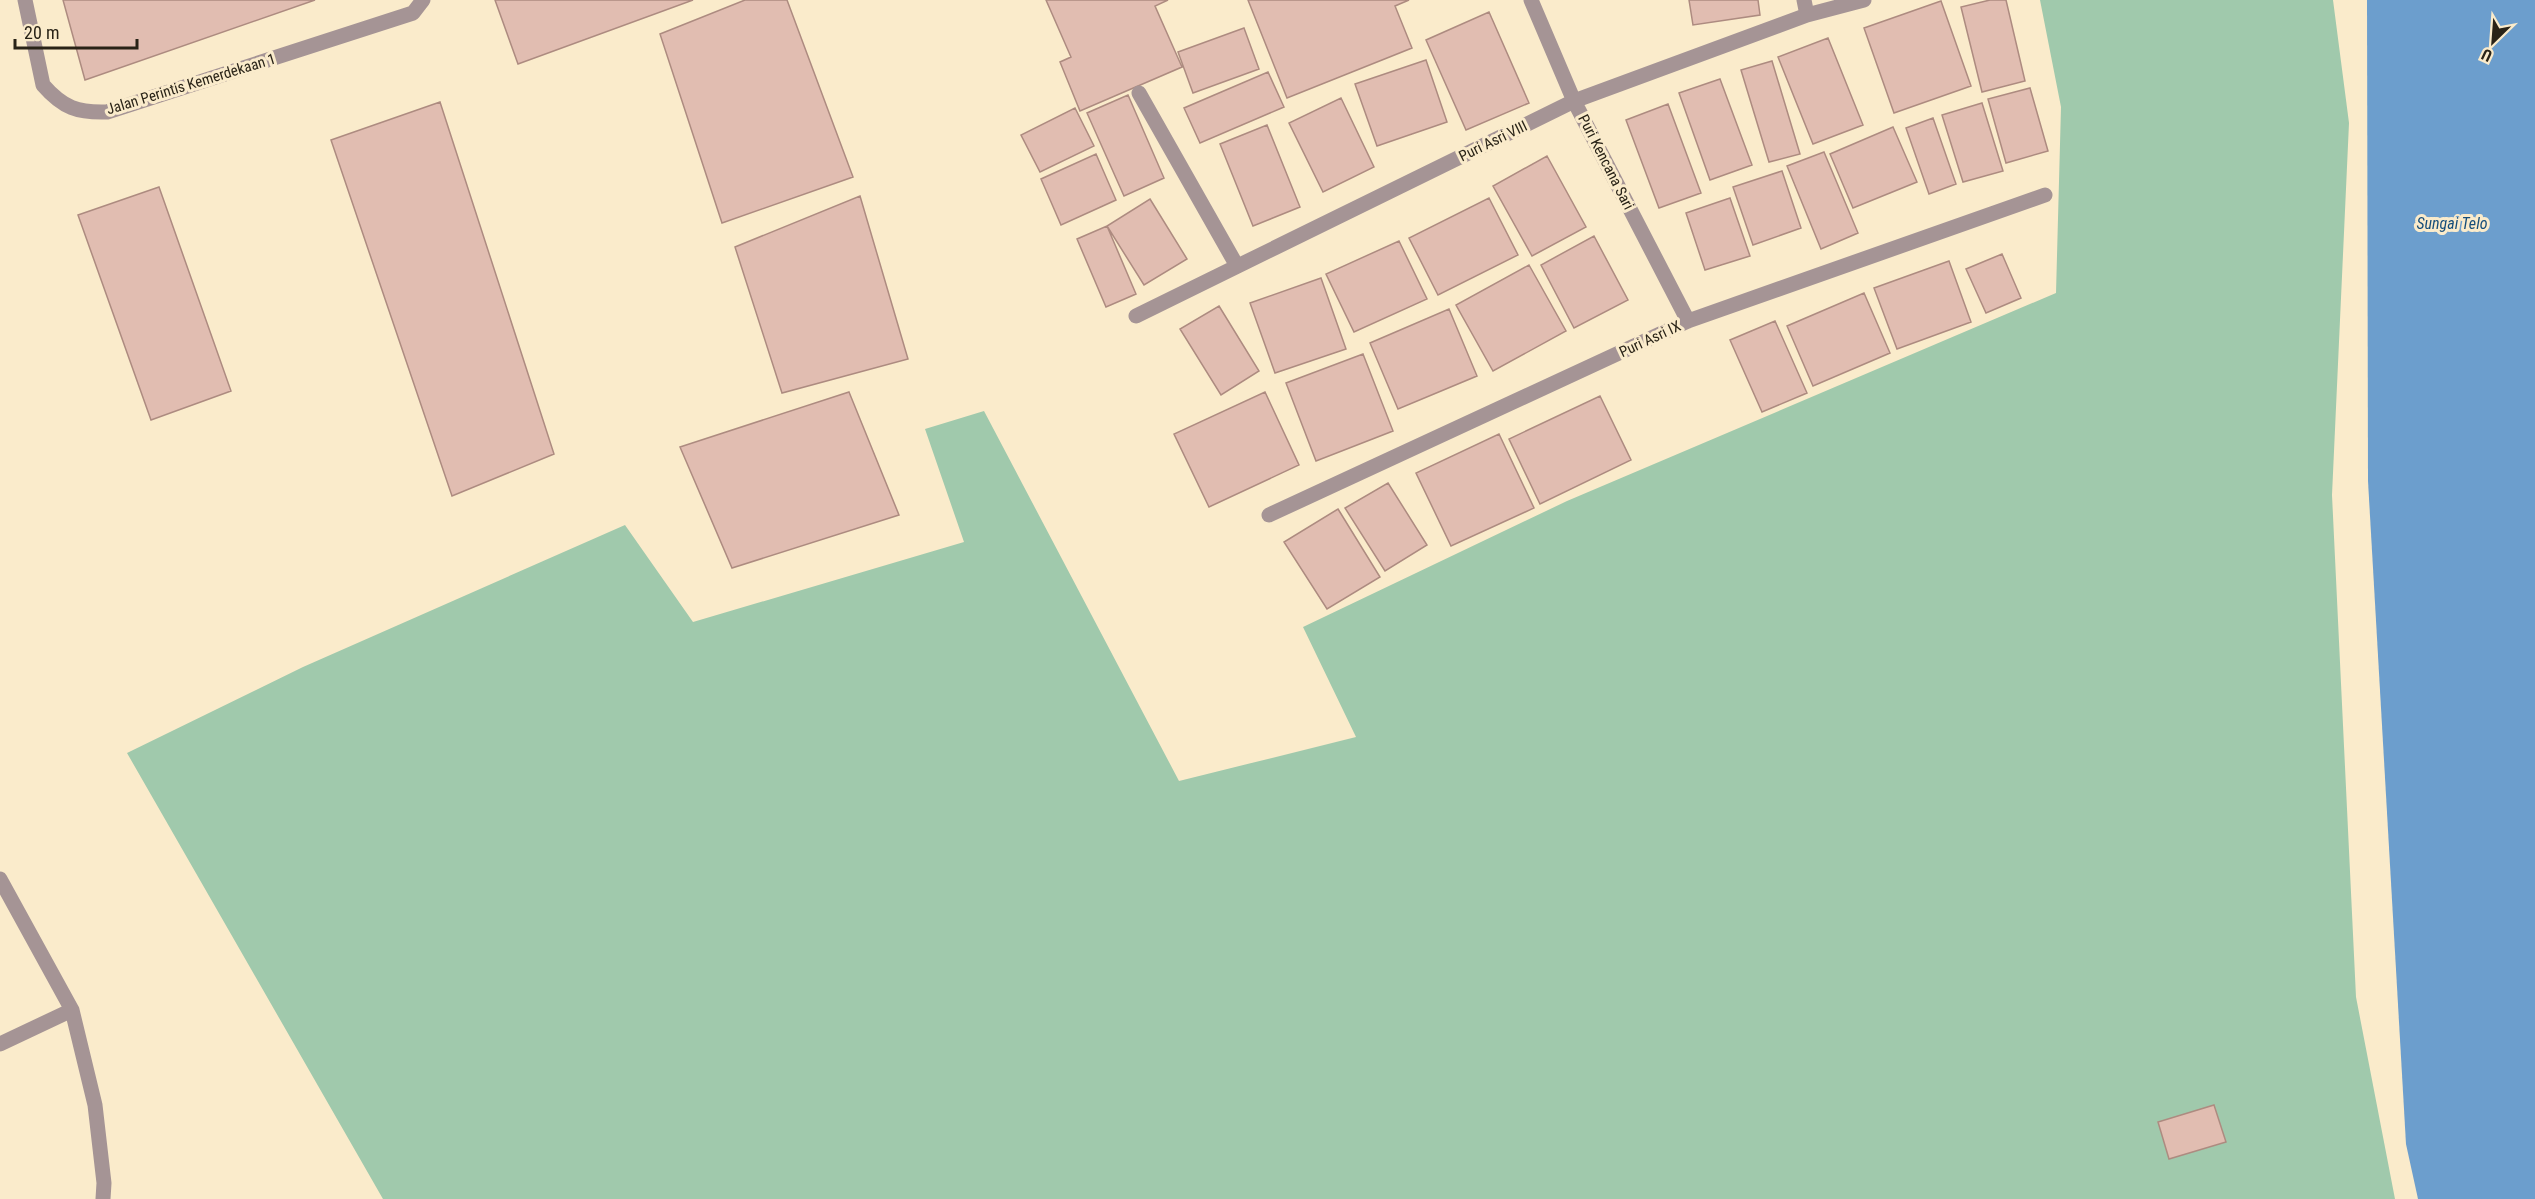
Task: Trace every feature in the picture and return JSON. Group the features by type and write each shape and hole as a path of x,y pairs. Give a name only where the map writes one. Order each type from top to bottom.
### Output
{"street":[{"name":"Jalan Perintis Kemerdekaan 1","path":"24,0 44,85 52,96 84,113 107,112 413,13 423,0"},
{"name":"Puri Kencana Sari","path":"1531,0 1574,101 1688,321"},
{"name":"Puri Asri VIII","path":"1136,316 1574,101 1805,7 1864,0"},
{"path":"1138,93 1237,266"},
{"name":"Puri Asri IX","path":"1269,515 1688,321 2045,195"},
{"path":"0,879 72,1010 95,1105 104,1183 103,1199"},
{"path":"0,1044 72,1010"}],"green space":[{"path":"2040,0 2333,0 2349,123 2332,495 2356,997 2395,1199 383,1199 127,753 303,667 625,525 693,622 964,542 925,429 984,411 1179,781 1356,737 1303,627 1567,501 2056,293 2061,107"}],"water":[{"name":"Sungai Telo","path":"2367,0 2535,0 2535,1199 2418,1199 2406,1144 2368,481"}],"building":[{"path":"63,0 315,0 85,80"},
{"path":"495,0 693,0 518,64"},
{"path":"745,0 787,0 853,177 722,223 660,34"},
{"path":"1046,0 1168,0 1155,6 1182,67 1080,111 1060,62 1071,57"},
{"path":"1248,0 1409,0 1395,6 1412,48 1287,98"},
{"path":"1689,0 1758,0 1760,15 1693,25"},
{"path":"1990,0 2006,0 2025,81 1982,92 1961,7"},
{"path":"1941,1 1971,86 1894,113 1864,28"},
{"path":"1489,12 1529,103 1466,130 1426,40"},
{"path":"1244,28 1259,69 1193,93 1178,52"},
{"path":"1828,38 1863,125 1813,144 1778,57"},
{"path":"1426,60 1447,122 1377,146 1355,84"},
{"path":"1772,61 1800,154 1769,162 1741,70"},
{"path":"1268,72 1284,107 1200,143 1184,108"},
{"path":"1720,79 1752,165 1710,180 1679,93"},
{"path":"2030,88 2048,151 2006,163 1988,99"},
{"path":"1128,95 1164,178 1124,196 1087,113"},
{"path":"1341,98 1374,167 1323,192 1289,123"},
{"path":"440,102 554,454 452,496 331,140"},
{"path":"1982,103 2003,171 1963,182 1942,115"},
{"path":"1668,104 1701,193 1659,208 1626,120"},
{"path":"1075,108 1094,146 1040,172 1021,135"},
{"path":"1933,118 1956,184 1929,194 1906,128"},
{"path":"1267,125 1300,207 1253,226 1220,144"},
{"path":"1893,127 1917,182 1853,208 1830,154"},
{"path":"1824,152 1858,233 1821,249 1787,166"},
{"path":"1096,154 1116,200 1061,225 1041,179"},
{"path":"1547,156 1586,227 1532,256 1493,186"},
{"path":"1782,171 1801,228 1753,245 1733,187"},
{"path":"159,187 231,391 151,420 78,215"},
{"path":"860,196 908,359 782,393 735,247"},
{"path":"1489,198 1518,255 1438,295 1409,238"},
{"path":"1730,198 1750,256 1705,270 1686,213"},
{"path":"1150,199 1187,259 1144,285 1107,226"},
{"path":"1107,226 1136,294 1106,307 1077,239"},
{"path":"1594,236 1628,300 1574,328 1541,265"},
{"path":"1399,241 1427,299 1354,332 1326,274"},
{"path":"2002,254 2021,298 1986,313 1966,269"},
{"path":"1949,261 1971,322 1897,349 1874,288"},
{"path":"1529,265 1566,331 1493,371 1456,305"},
{"path":"1321,278 1346,349 1275,373 1250,303"},
{"path":"1864,293 1890,353 1813,386 1787,326"},
{"path":"1219,306 1259,371 1221,395 1180,329"},
{"path":"1449,309 1477,376 1398,409 1370,343"},
{"path":"1775,321 1807,393 1762,412 1730,340"},
{"path":"1363,354 1393,431 1316,461 1286,383"},
{"path":"849,392 899,515 732,568 680,447"},
{"path":"1265,392 1299,465 1209,507 1174,434"},
{"path":"1600,396 1631,460 1540,504 1509,439"},
{"path":"1499,434 1534,508 1451,546 1416,473"},
{"path":"1388,483 1427,545 1385,571 1345,508"},
{"path":"1338,509 1380,577 1327,609 1284,542"},
{"path":"2214,1105 2226,1142 2169,1159 2158,1122"}]}
